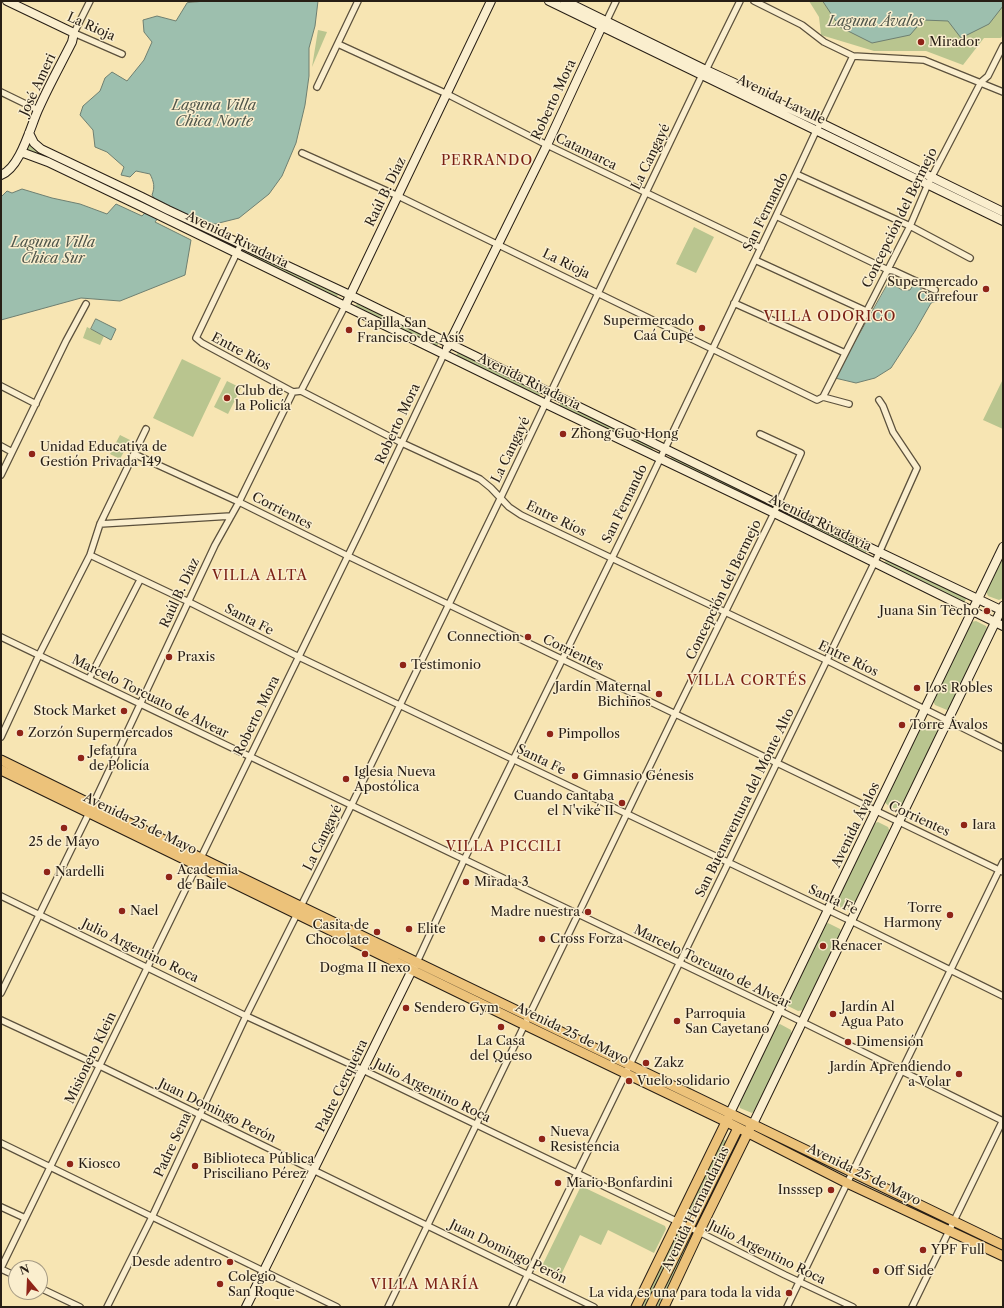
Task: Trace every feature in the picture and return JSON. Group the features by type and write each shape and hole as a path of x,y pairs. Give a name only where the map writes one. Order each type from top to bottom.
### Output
{"main road":[{"name":"Avenida 25 de Mayo","path":"1,760 90,809"},
{"name":"Avenida 25 de Mayo","path":"1,770 90,809 414,966 527,1021 626,1074 728,1117 753,1124 1003,1245"},
{"name":"Avenida 25 de Mayo","path":"527,1021 630,1065 728,1117 738,1128 848,1183 1003,1256"},
{"name":"Avenida Hernandarias","path":"636,1307 728,1117"},
{"name":"Avenida Hernandarias","path":"664,1307 699,1232 753,1124"},
{"name":"Avenida Hernandarias","path":"650,1307 738,1128"}],"street":[{"name":"La Rioja","path":"7,1 122,54"},
{"name":"José Ameri","path":"1,175 7,172 21,152 38,110 72,42 74,33 90,1"},
{"path":"317,87 358,1"},
{"name":"Raúl B. Díaz","path":"301,391 345,306 491,1"},
{"name":"Avenida Lavalle","path":"549,1 604,24 704,72 821,123 1003,221"},
{"name":"Avenida Lavalle","path":"565,1 604,24"},
{"name":"Roberto Mora","path":"199,862 616,1"},
{"name":"La Cangayé","path":"299,911 546,404 704,72 740,1"},
{"path":"754,1 802,25 824,42 853,56 924,60 1003,92"},
{"name":"Catamarca","path":"338,44 447,94 547,145 761,248"},
{"name":"Concepción del Bermejo","path":"823,397 910,226 930,181 981,82 988,76 1003,46"},
{"name":"San Fernando","path":"414,966 853,56"},
{"name":"Avenida Lavalle","path":"704,72 816,131 1003,212"},
{"path":"1,92 38,110"},
{"name":"Avenida Rivadavia","path":"29,133 34,143 41,149 149,200 166,214 236,253 774,513 1003,626"},
{"name":"Avenida Rivadavia","path":"21,152 48,162 142,207 166,214 240,244 350,295 879,553 978,600 1002,609"},
{"name":"La Rioja","path":"302,153 398,196 598,292 817,400 823,397"},
{"path":"796,174 910,226 970,258"},
{"path":"776,216 888,270 894,271 935,290"},
{"path":"236,253 240,244"},
{"name":"Entre Ríos","path":"236,253 196,338 202,343 293,392"},
{"path":"755,260 866,312"},
{"path":"734,303 845,353"},
{"path":"1,475 86,304"},
{"path":"1,386 36,404"},
{"path":"293,392 301,391"},
{"name":"Entre Ríos","path":"301,391 402,444 480,479 509,507 521,514 725,613 826,660 1003,748"},
{"name":"Raúl B. Díaz","path":"1,993 141,704 215,545 239,502 293,392"},
{"path":"823,397 849,404"},
{"name":"San Buenaventura del Monte Alto","path":"512,1307 879,553 917,468 893,432 880,400"},
{"path":"1,737 39,655 90,556 100,524 146,429"},
{"name":"Concepción del Bermejo","path":"388,1307 577,915 774,513 801,453 760,434"},
{"path":"1,446 12,452"},
{"name":"Corrientes","path":"134,454 239,502 562,660 1001,871"},
{"path":"100,524 231,516"},
{"name":"Avenida Ávalos","path":"728,1117 1003,547"},
{"name":"Santa Fe","path":"90,556 189,602 299,658 851,921 1003,996"},
{"path":"89,679 140,580"},
{"path":"753,1124 1002,609"},
{"name":"Marcelo Torcuato de Alvear","path":"1,637 577,915 780,1011 1003,1121"},
{"name":"Misionero Klein","path":"1,1269 199,862"},
{"path":"787,1307 950,970 1001,871 1003,862"},
{"name":"Julio Argentino Roca","path":"1,896 246,1016 363,1070 853,1307"},
{"name":"Padre Sena","path":"107,1307 152,1217 246,1016 299,911"},
{"name":"Padre Cerqueira","path":"246,1307 414,966"},
{"name":"Juan Domingo Perón","path":"1,1020 100,1066 594,1307"},
{"path":"912,1307 1003,1121"},
{"path":"1,1143 337,1307"},
{"path":"1,1207 25,1218"},
{"path":"48,1292 80,1307"}],"green space":[{"path":"809,1 1003,1 1003,34 1001,38 984,38 963,65 926,51 874,51 821,35 819,17"},
{"path":"318,30 327,32 312,67"},
{"path":"28,142 34,149 229,242 227,245 26,150"},
{"path":"694,227 714,237 696,273 676,264"},
{"path":"248,250 338,294 337,297 246,253"},
{"path":"358,303 439,343 437,346 355,306"},
{"path":"87,327 104,336 100,345 83,338"},
{"path":"458,352 540,393 539,396 456,356"},
{"path":"182,359 221,378 193,437 153,418"},
{"path":"1003,379 1003,429 983,420"},
{"path":"227,381 241,388 228,414 214,407"},
{"path":"561,402 654,448 651,451 559,407"},
{"path":"120,435 130,440 120,459 110,454"},
{"path":"672,456 767,502 766,505 670,460"},
{"path":"784,511 867,550 865,554 783,514"},
{"path":"1003,555 1003,598 999,600 988,596 986,591"},
{"path":"886,560 967,597 964,603 884,564"},
{"path":"976,621 986,626 988,630 952,707 947,710 935,705 933,701 971,622"},
{"path":"926,721 939,727 940,732 901,809 896,809 887,805 884,801 922,723"},
{"path":"878,822 888,827 890,832 853,909 846,910 837,906 835,901 872,824"},
{"path":"828,923 840,929 842,934 804,1010 798,1011 788,1006 787,1003 823,926"},
{"path":"780,1024 791,1030 792,1034 755,1111 752,1113 740,1108 739,1103 776,1026"},
{"path":"721,1138 726,1141 690,1216 685,1215"},
{"path":"583,1187 665,1226 666,1229 654,1253 608,1230 601,1245 580,1235 560,1277 541,1268 580,1188"},
{"path":"676,1233 681,1236 646,1307 639,1307"},
{"path":"686,1239 691,1242 660,1307 654,1307"}],"water":[{"name":"Laguna Villa Chica Norte","path":"206,1 318,1 315,26 309,48 309,76 305,105 296,143 282,176 269,194 239,218 215,224 192,219 167,206 155,222 191,240 185,275 120,301 81,298 1,320 1,197 7,191 12,193 22,189 52,198 80,204 107,214 116,204 142,216 156,201 152,195 154,184 150,174 136,171 130,177 121,175 124,167 107,152 95,147 93,130 80,115 83,106 100,91 105,78 112,72 127,81 144,60 152,42 144,32 143,20 157,16 176,21 187,3"},
{"name":"Laguna Ávalos","path":"823,1 1003,1 1003,6 989,24 961,38 948,21 923,20 910,35 872,43 840,27"},
{"path":"889,282 902,290 910,290 915,282 921,285 921,290 940,296 937,301 931,303 891,368 875,378 856,383 835,378"},
{"path":"96,319 116,329 111,340 91,329"}],"place":[{"name":"Mirador","path":"921,42"},
{"name":"Supermercado Carrefour","path":"986,289"},
{"name":"Supermercado Caá Cupé","path":"702,328"},
{"name":"Capilla San Francisco de Asís","path":"349,330"},
{"name":"Club de la Policía","path":"227,398"},
{"name":"Zhong Guo Hong","path":"563,434"},
{"name":"Unidad Educativa de Gestión Privada 149","path":"32,454"},
{"name":"Juana Sin Techo","path":"987,611"},
{"name":"Connection","path":"528,637"},
{"name":"Praxis","path":"169,657"},
{"name":"Testimonio","path":"403,665"},
{"name":"Los Robles","path":"917,688"},
{"name":"Jardín Maternal Bichiños","path":"659,694"},
{"name":"Stock Market","path":"124,711"},
{"name":"Torre Ávalos","path":"902,725"},
{"name":"Zorzón Supermercados","path":"20,733"},
{"name":"Pimpollos","path":"550,734"},
{"name":"Jefatura de Policía","path":"81,758"},
{"name":"Gimnasio Génesis","path":"575,776"},
{"name":"Iglesia Nueva Apostólica","path":"346,779"},
{"name":"Cuando cantaba el N'viké II","path":"622,803"},
{"name":"Iara","path":"964,825"},
{"name":"25 de Mayo","path":"64,828"},
{"name":"Nardelli","path":"47,872"},
{"name":"Academia de Baile","path":"169,877"},
{"name":"Mirada 3","path":"466,882"},
{"name":"Nael","path":"122,911"},
{"name":"Madre nuestra","path":"588,912"},
{"name":"Torre Harmony","path":"950,915"},
{"name":"Elite","path":"409,929"},
{"name":"Casita de Chocolate","path":"377,932"},
{"name":"Cross Forza","path":"542,939"},
{"name":"Renacer","path":"823,946"},
{"name":"Dogma II nexo","path":"365,954"},
{"name":"Sendero Gym","path":"406,1008"},
{"name":"Jardín Al Agua Pato","path":"833,1014"},
{"name":"Parroquia San Cayetano","path":"677,1021"},
{"name":"La Casa del Queso","path":"501,1027"},
{"name":"Dimensión","path":"848,1042"},
{"name":"Zakz","path":"646,1063"},
{"name":"Jardín Aprendiendo a Volar","path":"959,1074"},
{"name":"Vuelo solidario","path":"629,1081"},
{"name":"Nueva Resistencia","path":"542,1139"},
{"name":"Kiosco","path":"70,1164"},
{"name":"Biblioteca Pública Prisciliano Pérez","path":"195,1166"},
{"name":"Mario Bonfardini","path":"558,1183"},
{"name":"Insssep","path":"831,1190"},
{"name":"YPF Full","path":"923,1250"},
{"name":"Desde adentro","path":"230,1262"},
{"name":"Off Side","path":"876,1271"},
{"name":"Colegio San Roque","path":"220,1284"},
{"name":"La vida es una para toda la vida","path":"789,1293"}],"district":[{"name":"PERRANDO","path":"487,161"},
{"name":"VILLA ODORICO","path":"830,317"},
{"name":"VILLA ALTA","path":"260,576"},
{"name":"VILLA CORTÉS","path":"747,681"},
{"name":"VILLA PICCILI","path":"504,847"},
{"name":"VILLA MARÍA","path":"425,1285"}],"water label":[{"name":"Laguna Villa Chica Sur","path":"53,252"}]}
